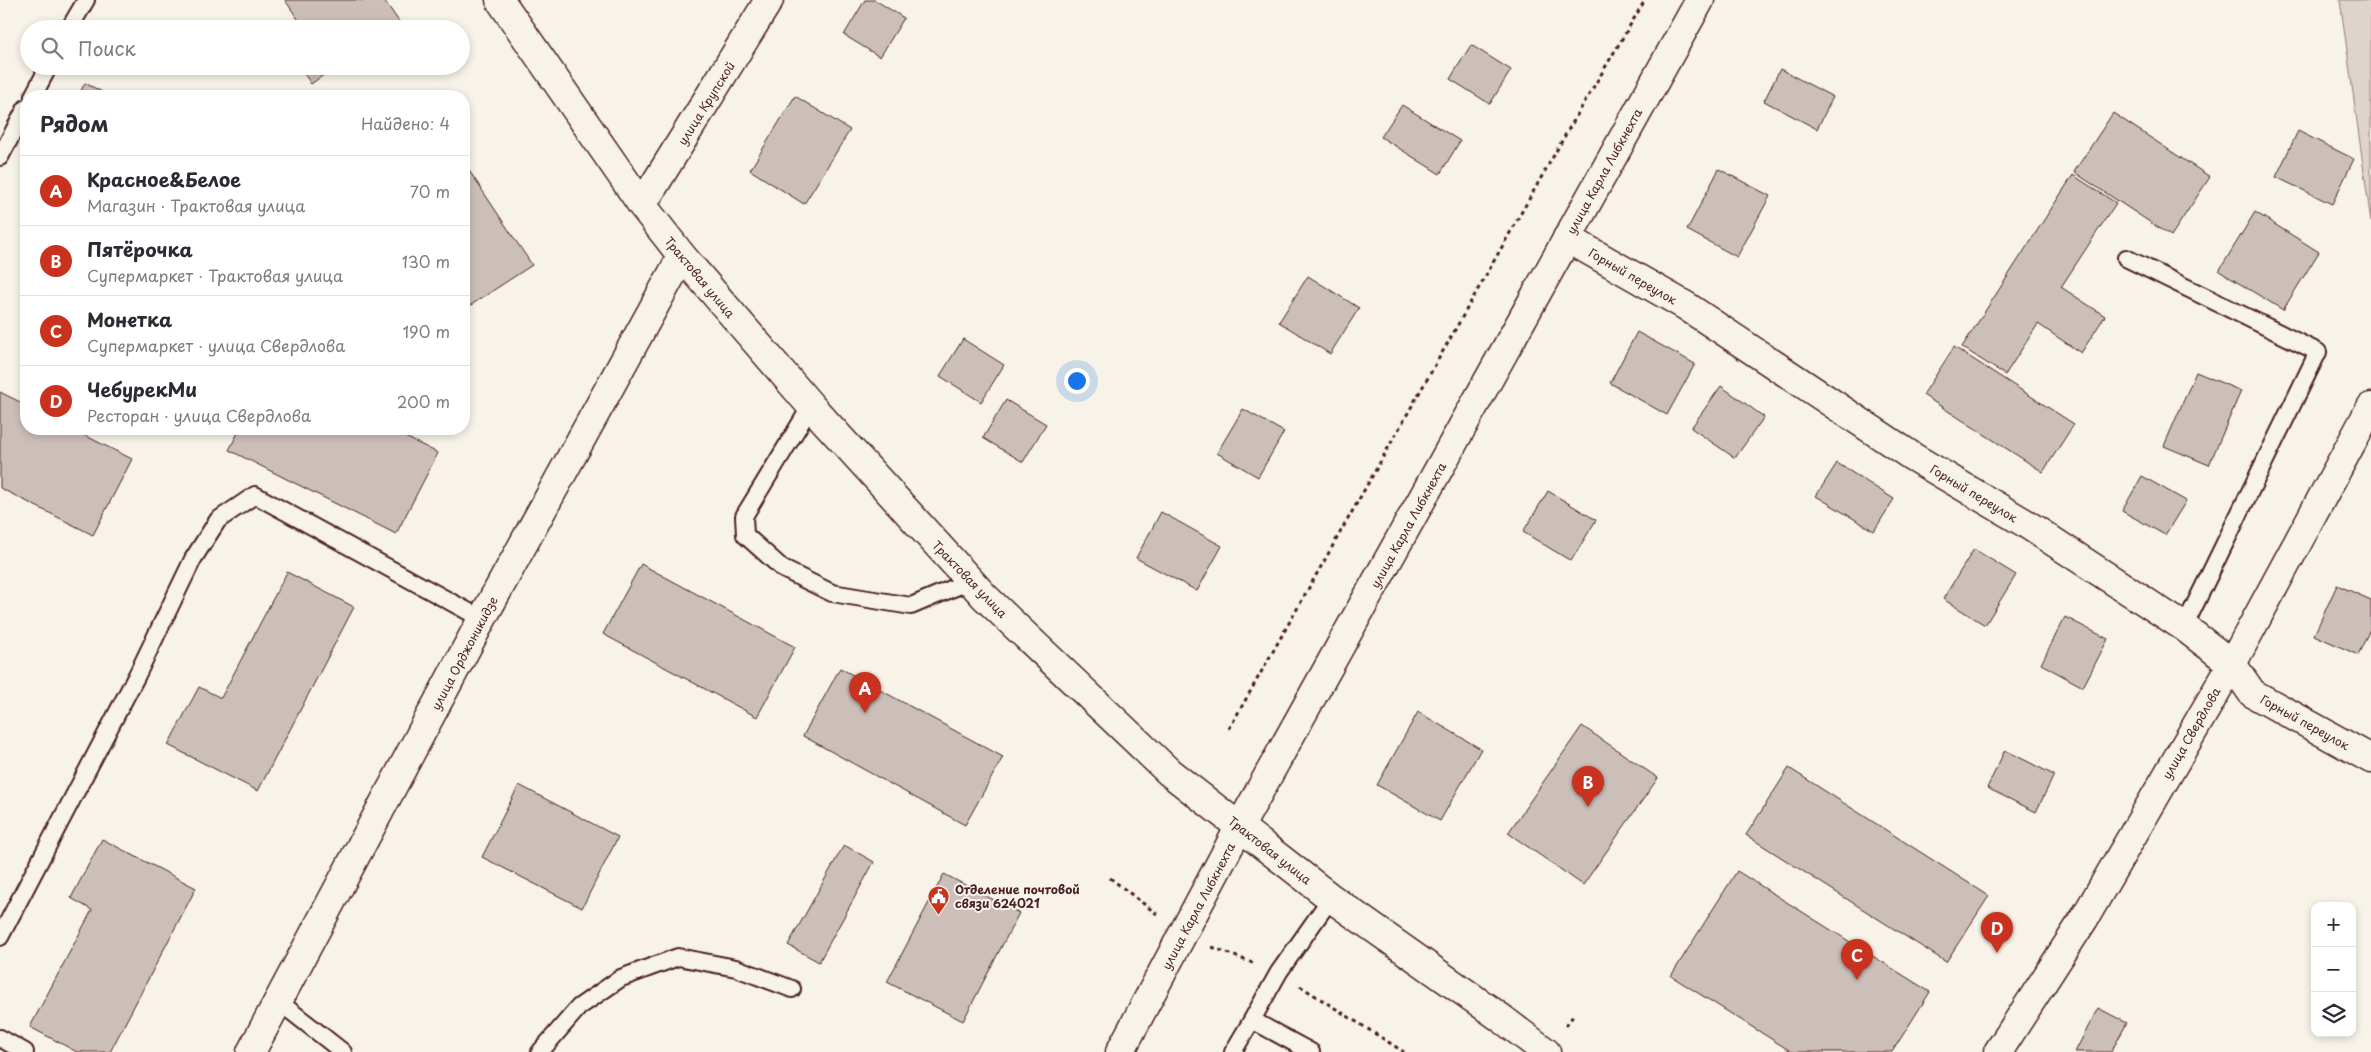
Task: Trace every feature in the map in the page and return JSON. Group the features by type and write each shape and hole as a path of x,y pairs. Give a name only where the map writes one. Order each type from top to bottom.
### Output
{"street":[{"name":"Трактовая улица","path":"500,0 642,205 682,256 811,406 970,581 1169,772 1331,898 1546,1052"},
{"name":"улица Крупской","path":"642,205 769,0"},
{"name":"улица Карла Либкнехта","path":"1120,1052 1240,826 1700,0"},
{"name":"Горный переулок","path":"1567,238 1686,306 1913,457 2025,523 2184,627 2232,664 2252,693 2371,759"},
{"name":"улица Орджоникидзе","path":"251,1052 482,619 682,256"},
{"name":"улица Свердлова","path":"1998,1052 2084,919 2232,664 2371,407"}],"lane":[{"path":"74,20 86,0"},
{"path":"36,90 44,75"},
{"path":"0,157 20,119"},
{"path":"2126,258 2318,352 2184,627"},
{"path":"811,406 744,516 745,535 784,569 832,593 911,606 970,581"},
{"path":"0,937 137,675 192,559 218,520 255,495 482,619"},
{"path":"1233,1052 1270,985 1331,898"},
{"path":"540,1052 579,1007 621,978 678,957 736,968 792,989"},
{"path":"278,1001 343,1052"},
{"path":"1252,1020 1311,1052"},
{"path":"0,1038 25,1052"}],"path":[{"path":"1229,729 1567,132 1646,0"}],"shaded area":[{"path":"2340,0 2371,0 2371,222"}],"building":[{"path":"285,0 384,0 398,20 299,20"},
{"path":"865,0 875,0 904,18 880,57 844,35"},
{"path":"1471,45 1511,70 1490,104 1450,79"},
{"path":"1780,69 1833,97 1817,129 1764,101"},
{"path":"305,75 324,75 311,84"},
{"path":"85,83 98,90 81,90"},
{"path":"795,96 850,130 804,204 750,170"},
{"path":"1402,105 1460,141 1440,174 1381,137"},
{"path":"2113,113 2210,177 2171,236 2074,172"},
{"path":"2298,131 2354,159 2332,204 2276,177"},
{"path":"1719,169 1770,196 1737,257 1687,230"},
{"path":"470,172 532,265 470,306"},
{"path":"2073,175 2116,203 2061,287 2105,316 2081,353 2038,324 2005,375 1962,347"},
{"path":"2255,212 2319,252 2283,310 2219,271"},
{"path":"1308,276 1359,308 1330,354 1279,322"},
{"path":"1637,332 1695,364 1667,415 1610,383"},
{"path":"963,339 1004,365 981,402 940,376"},
{"path":"1954,347 2074,424 2043,472 1923,395"},
{"path":"2196,372 2241,391 2209,465 2164,446"},
{"path":"1721,386 1764,417 1735,458 1691,428"},
{"path":"0,392 20,402 20,435 84,435 132,459 93,535 0,488"},
{"path":"1006,400 1046,424 1023,462 983,438"},
{"path":"1243,409 1284,432 1258,477 1217,453"},
{"path":"237,435 401,435 438,453 396,534 229,450"},
{"path":"1837,463 1894,499 1874,531 1816,496"},
{"path":"2142,476 2186,501 2165,535 2122,511"},
{"path":"1548,491 1596,520 1571,561 1523,532"},
{"path":"1161,512 1222,546 1197,591 1136,558"},
{"path":"1974,549 2016,575 1985,625 1943,599"},
{"path":"641,564 795,647 757,717 603,634"},
{"path":"287,572 354,607 258,791 168,745 199,687 221,698"},
{"path":"2337,585 2371,600 2371,627 2358,655 2314,635"},
{"path":"2065,617 2108,639 2083,687 2041,664"},
{"path":"840,668 1003,757 965,825 803,736"},
{"path":"1418,712 1481,749 1440,821 1377,785"},
{"path":"1582,726 1658,778 1583,885 1508,833"},
{"path":"2005,750 2054,775 2036,812 1987,788"},
{"path":"1789,768 1989,896 1946,962 1746,835"},
{"path":"519,785 618,837 582,908 482,857"},
{"path":"102,839 196,888 110,1052 77,1052 30,1027 92,910 71,898"},
{"path":"844,845 874,862 819,962 788,945"},
{"path":"1737,871 1930,992 1892,1052 1792,1052 1671,976"},
{"path":"944,874 1019,913 963,1021 887,982"},
{"path":"2098,1008 2127,1023 2111,1052 2075,1052"}],"place":[{"name":"Красное&Белое","path":"865,713"},
{"name":"Пятёрочка","path":"1588,807"},
{"name":"Отделение почтовой связи 624021","path":"939,915"},
{"name":"ЧебурекМи","path":"1997,953"},
{"name":"Монетка","path":"1857,980"}]}
